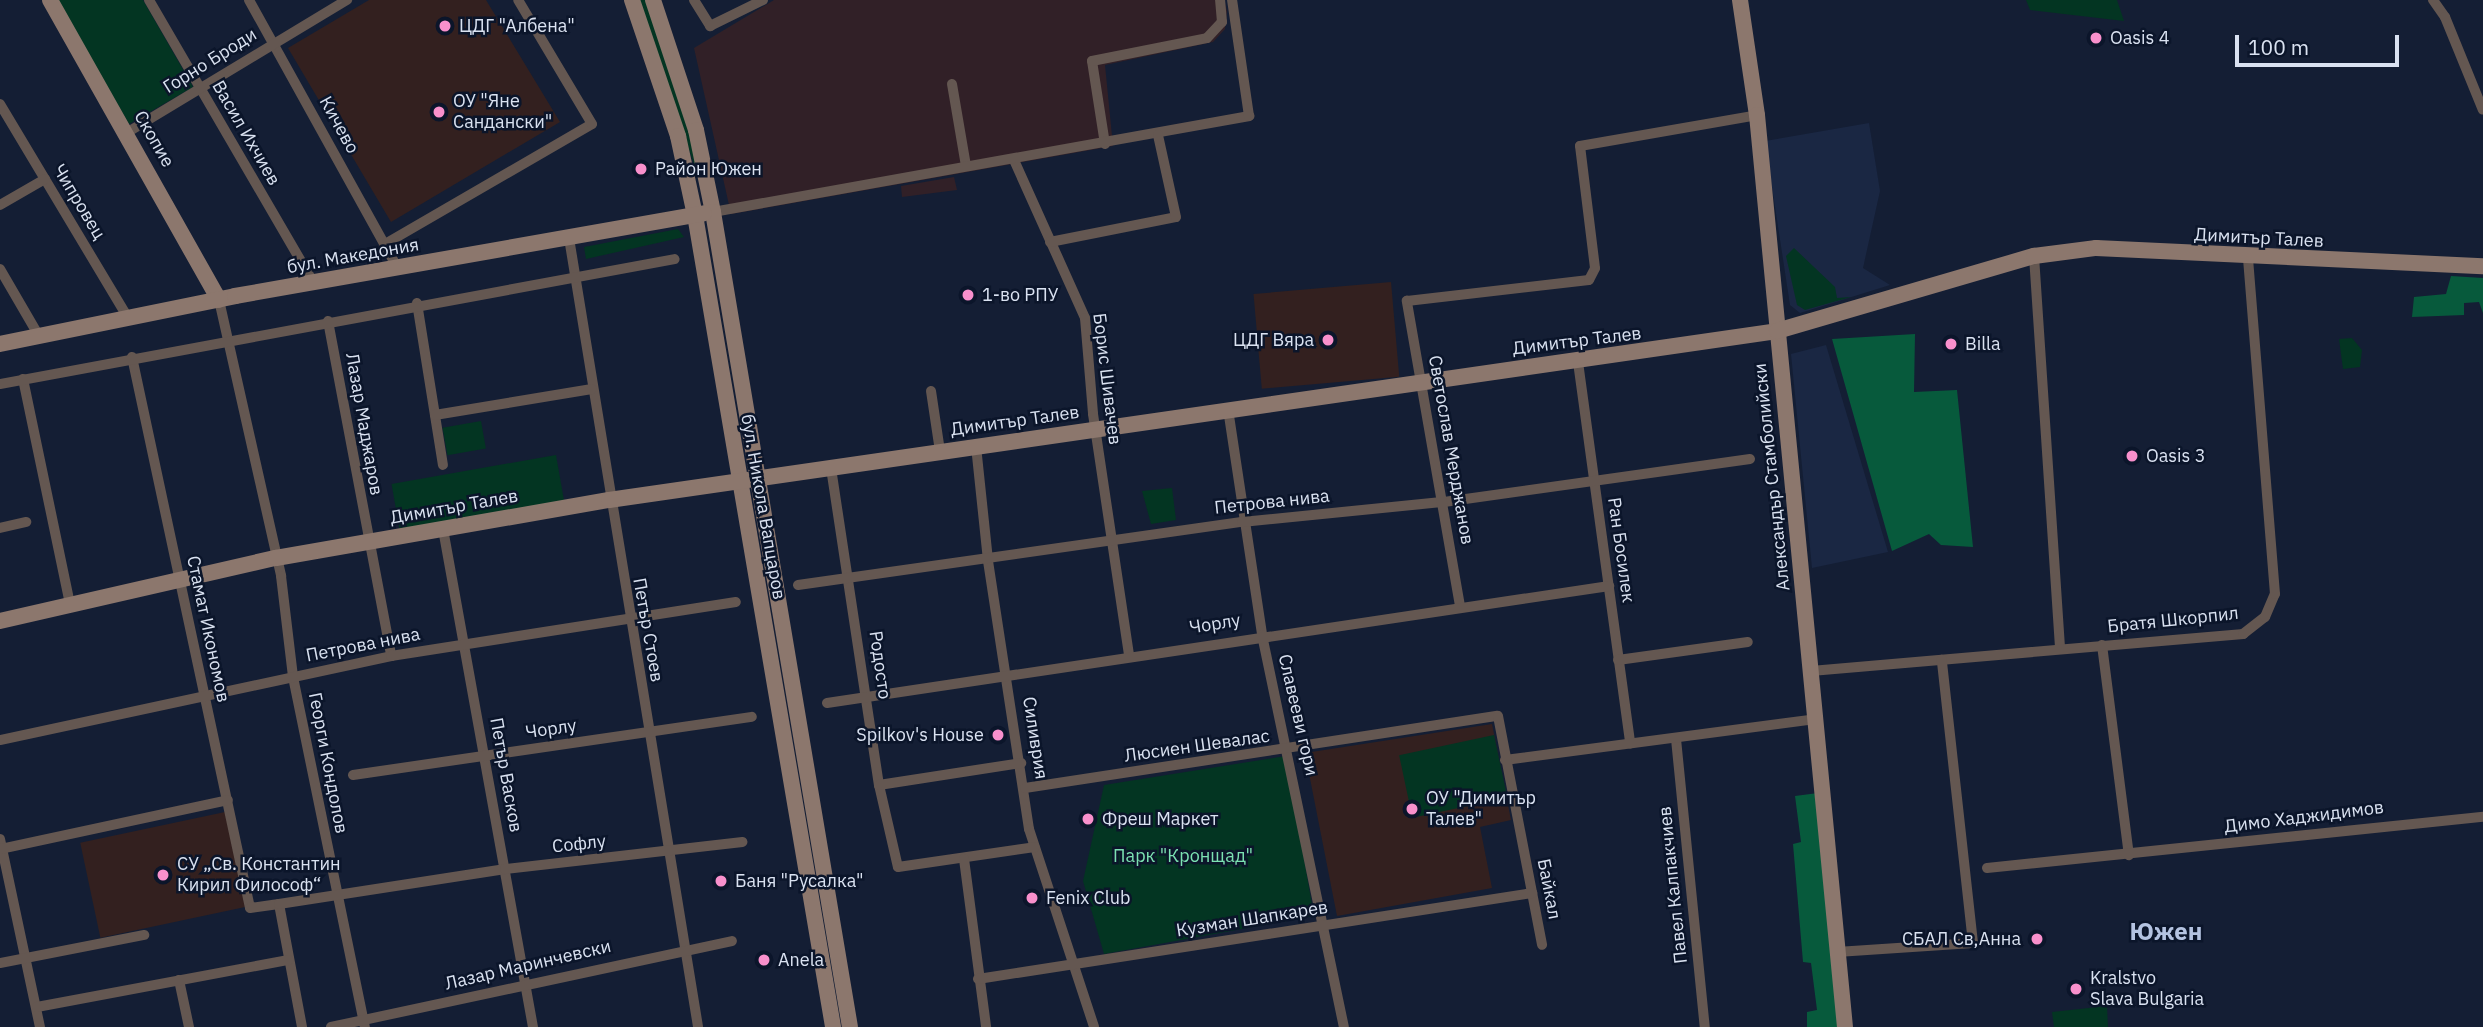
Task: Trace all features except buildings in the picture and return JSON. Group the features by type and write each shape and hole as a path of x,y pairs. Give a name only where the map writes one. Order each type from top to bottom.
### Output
{"street":[{"name":"Скопие","path":"50,0 128,132 219,300"},
{"name":"Васил Ихчиев","path":"149,0 313,282"},
{"name":"Кичево","path":"249,0 397,267"},
{"name":"Горно Броди","path":"128,132 346,0"},
{"path":"385,244 592,124 518,0"},
{"name":"бул. Никола Вапцаров","path":"632,0 678,136 695,215 738,482 833,1027"},
{"name":"бул. Никола Вапцаров","path":"653,0 696,130 713,212 850,1027"},
{"path":"694,0 710,26 763,0"},
{"path":"1105,144 1092,61 1207,38 1222,22 1220,0"},
{"path":"713,212 966,166 1158,135 1249,116 1232,0"},
{"name":"Александър Стамболийски","path":"1740,0 1757,116 1845,1027"},
{"path":"2432,0 2445,17 2483,110"},
{"path":"952,84 966,166"},
{"name":"Чипровец","path":"0,104 128,318"},
{"name":"Светослав Мерджанов","path":"1460,606 1444,502 1406,300 1589,280 1595,268 1580,146 1757,116"},
{"path":"1050,242 1175,217 1158,135"},
{"name":"Борис Шивачев","path":"1014,160 1085,318 1095,429 1129,655"},
{"path":"0,205 45,179"},
{"name":"бул. Македония","path":"0,344 313,282 713,212"},
{"name":"Петър Стоев","path":"569,238 609,500 698,1027"},
{"name":"Димитър Талев","path":"0,621 276,558 609,500 1228,409 1420,385 1501,369 1578,362 1777,331 2034,256 2096,248 2248,258 2483,266"},
{"path":"2034,256 2060,648"},
{"name":"Братя Шкорпил","path":"1811,671 2242,634 2265,617 2275,594 2248,258"},
{"path":"0,384 417,303 675,259"},
{"path":"0,268 39,336"},
{"path":"194,305 207,274"},
{"name":"Георги Кондолов","path":"219,300 276,558 293,677 364,1024"},
{"path":"417,303 443,465"},
{"name":"Лазар Маджаров","path":"328,321 367,542 391,656"},
{"name":"Стамат Икономов","path":"132,357 250,908"},
{"name":"Ран Босилек","path":"1578,362 1630,743"},
{"path":"23,379 70,603"},
{"path":"436,415 592,389"},
{"path":"931,391 940,451"},
{"name":"Славееви гори","path":"1228,409 1242,522 1262,635 1289,750 1321,927 1344,1027"},
{"name":"Силиврия","path":"976,446 988,561 1035,848 1094,1027"},
{"name":"Петрова нива","path":"798,586 988,561 1242,522 1444,502 1750,459"},
{"name":"Родосто","path":"831,468 850,578 879,785 898,867 964,859"},
{"path":"0,528 26,522"},
{"name":"Петър Васков","path":"443,529 533,1027"},
{"name":"Чорлу","path":"827,703 867,699 1007,674 1262,635 1609,586"},
{"name":"Петрова нива","path":"0,740 204,694 391,656 736,602"},
{"path":"1618,660 1748,642"},
{"path":"2102,645 2129,855"},
{"path":"1837,952 1973,943 1941,660"},
{"name":"Люсиен Шевалас","path":"1025,788 1289,750 1498,716"},
{"name":"Байкал","path":"1498,716 1542,945"},
{"name":"Чорлу","path":"354,775 752,717"},
{"path":"1505,760 1815,719"},
{"name":"Павел Калпакчиев","path":"1676,738 1705,1027"},
{"path":"879,785 1021,763"},
{"path":"40,1027 1,846 228,800"},
{"name":"Димо Хаджидимов","path":"1987,868 2483,817"},
{"name":"Софлу","path":"250,908 505,869 742,842"},
{"path":"985,1027 964,859 1035,848"},
{"name":"Кузман Шапкарев","path":"978,979 1532,893"},
{"path":"279,904 302,1027"},
{"path":"0,963 144,935"},
{"name":"Лазар Маринчевски","path":"331,1027 364,1024 685,948 732,941"},
{"path":"37,1007 289,960"},
{"path":"179,979 189,1027"}],"shaded area":[{"name":"ОУ \"Яне Сандански\"","path":"369,0 486,0 560,122 391,222 288,48"},
{"path":"774,0 1224,0 1227,11 1225,29 1213,42 1105,65 1113,146 731,214 694,48"},
{"path":"1869,123 1880,191 1863,268 1890,285 1800,313 1790,305 1765,141"},
{"path":"954,177 957,190 902,197 901,186"},
{"name":"ЦДГ Вяра","path":"1391,282 1399,377 1262,389 1254,294"},
{"path":"1826,345 1888,552 1812,568 1791,354"},
{"name":"ОУ \"Димитър Талев\"","path":"1492,724 1511,820 1480,827 1492,888 1337,916 1305,753"},
{"name":"СУ „Св. Константин Кирил Философ“","path":"225,812 245,907 100,938 80,843"}],"green space":[{"path":"57,0 143,0 193,87 129,124"},
{"path":"638,0 647,0 691,133 698,176"},
{"path":"2026,0 2117,0 2124,21 2030,10"},
{"path":"678,229 684,237 586,259 584,247"},
{"path":"1794,248 1835,287 1837,298 1851,297 1805,310 1797,305 1786,256"},
{"path":"2451,276 2483,278 2483,313 2479,302 2464,303 2464,315 2412,317 2414,297 2446,294"},
{"path":"1915,334 1914,392 1957,390 1973,547 1941,545 1929,534 1892,551 1832,339"},
{"path":"2352,338 2362,350 2360,367 2343,369 2339,339"},
{"path":"481,421 486,449 447,455 443,428"},
{"path":"556,455 564,501 400,530 392,484"},
{"path":"1172,488 1176,520 1151,524 1142,491"},
{"path":"1494,735 1507,798 1412,818 1399,755"},
{"name":"Парк \"Кронщад\"","path":"1286,756 1314,916 1104,954 1083,881 1104,785"},
{"path":"1818,793 1839,1027 1807,1027 1807,1012 1817,1010 1811,963 1803,962 1793,844 1801,842 1795,796"},
{"path":"2107,1006 2108,1027 2054,1027 2052,1012"}],"place":[{"name":"ЦДГ \"Албена\"","path":"445,26"},
{"name":"Oasis 4","path":"2096,38"},
{"name":"ОУ \"Яне Сандански\"","path":"439,112"},
{"name":"Район Южен","path":"641,169"},
{"name":"1-во РПУ","path":"968,295"},
{"name":"ЦДГ Вяра","path":"1328,340"},
{"name":"Billa","path":"1951,344"},
{"name":"Oasis 3","path":"2132,456"},
{"name":"Spilkov's House","path":"998,735"},
{"name":"ОУ \"Димитър Талев\"","path":"1412,809"},
{"name":"Фреш Маркет","path":"1088,819"},
{"name":"СУ „Св. Константин Кирил Философ“","path":"163,875"},
{"name":"Баня \"Русалка\"","path":"721,881"},
{"name":"Fenix Club","path":"1032,898"},
{"name":"СБАЛ Св,Анна","path":"2037,939"},
{"name":"Anela","path":"764,960"},
{"name":"Kralstvo Slava Bulgaria","path":"2076,989"}],"district":[{"name":"Южен","path":"2166,932"}]}
